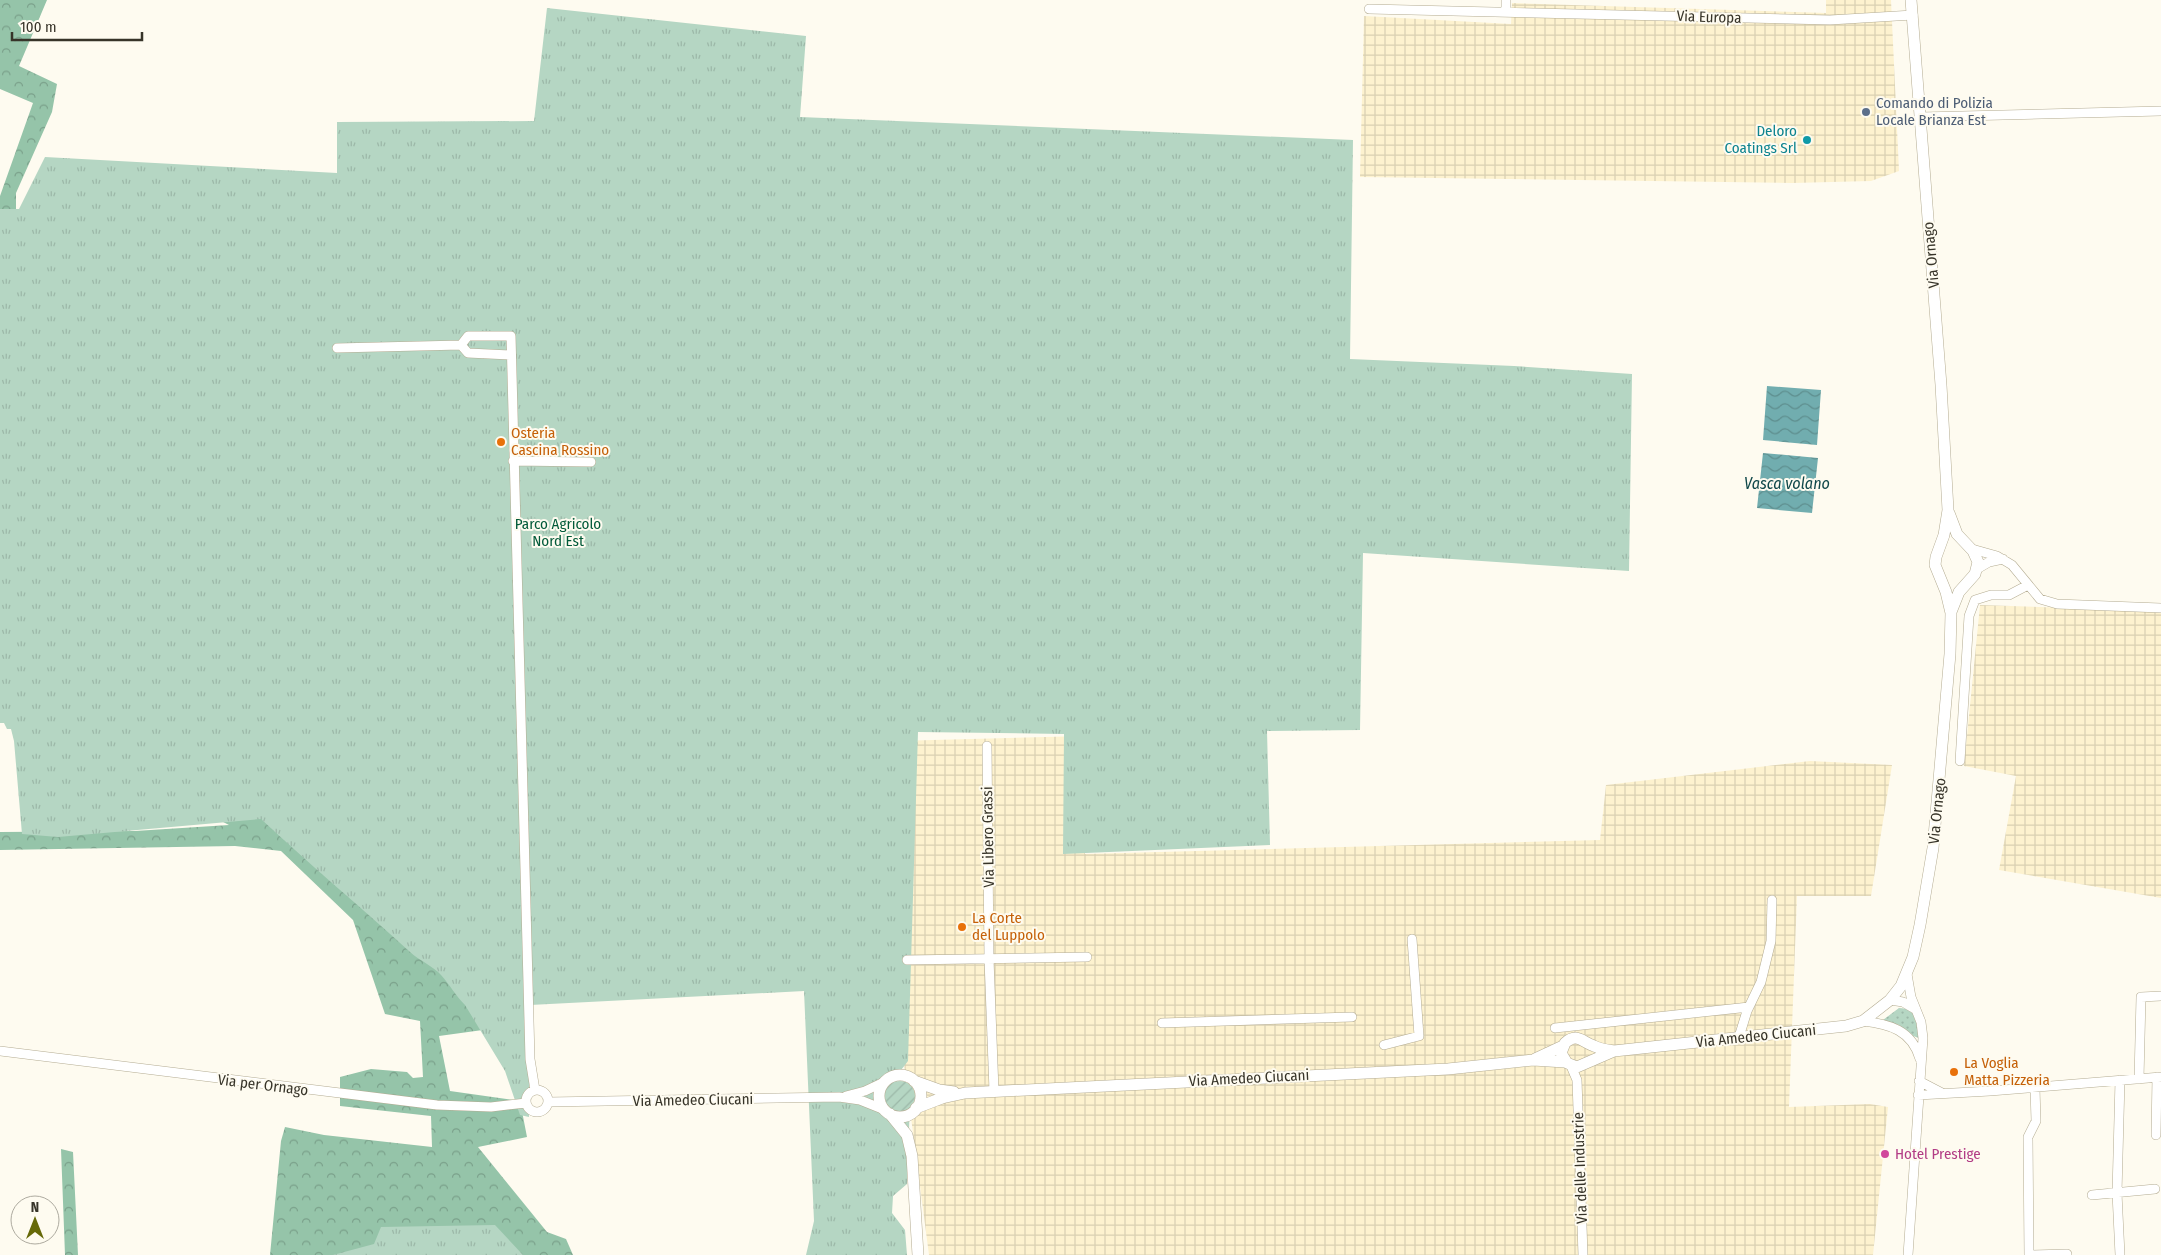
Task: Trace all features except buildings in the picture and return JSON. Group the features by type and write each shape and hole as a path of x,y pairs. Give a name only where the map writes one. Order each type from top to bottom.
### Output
{"main road":[{"name":"Via Ornago","path":"1890,1000 1901,986 1907,974 1920,925 1933,848 1944,732 1951,614 1946,592 1936,570 1935,561 1944,536 1948,510 1941,385 1911,0"},
{"name":"Via Ornago","path":"1948,510 1955,530 1978,560 1974,576 1959,592 1951,614"},
{"path":"1940,550 1953,542 1968,546"},
{"path":"1939,577 1952,585 1967,582"},
{"name":"Via Amedeo Ciucani","path":"888,1112 904,1116 942,1098 965,1093 1448,1069 1533,1060 1577,1063 1614,1051 1837,1028 1863,1021 1890,1000"},
{"name":"Via Amedeo Ciucani","path":"1533,1060 1563,1046 1567,1040 1575,1037 1583,1039 1589,1044 1614,1051"},
{"path":"1563,1046 1562,1055 1577,1063 1591,1053 1589,1044"},
{"name":"Via Amedeo Ciucani","path":"884,1082 898,1075 907,1076 914,1081 939,1090 965,1093"},
{"path":"909,1142 910,1125 920,1095 914,1081"},
{"path":"884,1082 879,1096 888,1112 905,1131 909,1142 914,1171 918,1255"}],"street":[{"path":"1506,0 1506,12"},
{"name":"Via Europa","path":"1369,9 1830,20 1913,15"},
{"path":"1921,117 2161,111"},
{"path":"461,346 468,336 510,336 530,1059 535,1090"},
{"path":"337,348 461,346 468,354 511,355"},
{"path":"513,462 591,462"},
{"path":"1968,546 2003,559 2014,567 2040,599 2057,604 2161,608"},
{"path":"1977,569 1989,562 2003,559"},
{"path":"1960,761 1969,616 1975,600 1991,595 2009,595 2028,585"},
{"path":"1944,732 1962,730"},
{"name":"Via Libero Grassi","path":"987,746 989,958 994,1091"},
{"path":"1739,1037 1749,1007 1761,982 1771,941 1772,900"},
{"path":"1384,1045 1419,1036 1412,939"},
{"path":"907,960 1087,957"},
{"path":"1907,974 1923,1034 1908,1255"},
{"path":"2139,1079 2141,997 2161,996"},
{"path":"1890,1000 1903,1002 1915,1009"},
{"name":"Via Amedeo Ciucani","path":"1555,1028 1749,1007"},
{"path":"1162,1023 1352,1017"},
{"path":"1863,1021 1884,1023 1901,1030 1915,1045 1920,1064"},
{"name":"Via per Ornago","path":"0,1051 437,1106 492,1107 520,1106 526,1103"},
{"name":"Via delle Industrie","path":"1577,1063 1583,1255"},
{"path":"1918,1095 2036,1088 2159,1077 2156,1135"},
{"path":"2120,1080 2117,1193 2120,1255"},
{"path":"1919,1081 1943,1093"},
{"name":"Via Amedeo Ciucani","path":"548,1102 839,1097 863,1092 884,1082"},
{"path":"2036,1088 2036,1121 2028,1137 2029,1255 2067,1254"},
{"path":"535,1090 544,1092 548,1102 544,1109 538,1112 531,1110 526,1103 529,1093 535,1090"},
{"name":"Via Amedeo Ciucani","path":"839,1097 865,1102 888,1112"},
{"path":"2092,1195 2155,1190"}],"shaded area":[{"path":"1826,0 1891,0 1899,171 1871,181 1792,183 1360,177 1364,16 1511,24 1512,3 1826,13"},
{"path":"1980,605 2161,611 2161,898 1999,870 2016,776 1964,766"},
{"path":"1084,736 1085,854 1600,840 1606,785 1810,761 1892,765 1871,896 1797,896 1789,1107 1870,1104 1888,1107 1873,1255 929,1255 904,1064 895,741"}],"green space":[{"path":"0,0 47,0 19,66 57,84 52,112 16,193 16,224 0,278 0,196 33,103 0,89"},
{"name":"Parco Agricolo Nord Est","path":"547,8 806,36 800,117 1353,140 1350,359 1514,366 1632,374 1629,571 1363,553 1360,730 1267,731 1270,845 1063,854 1064,734 918,732 908,1061 898,1074 896,1086 910,1102 907,1184 893,1196 892,1213 905,1230 907,1255 806,1255 814,1221 804,991 530,1005 529,1117 520,1115 505,1071 465,1005 441,975 410,952 261,819 58,837 22,834 14,741 11,729 7,729 4,723 0,723 0,209 19,209 45,157 337,173 337,122 534,121"},
{"path":"133,776 331,804 490,1029 439,1036 450,1091 520,1101 527,1137 478,1147 547,1232 566,1239 573,1255 270,1255 281,1141 285,1127 324,1135 432,1147 431,1116 340,1106 340,1077 371,1069 407,1072 413,1078 423,1077 420,1021 385,1014 353,920 281,851 235,846 0,850 0,832 135,831 229,825"},
{"path":"1899,1008 1910,1011 1916,1018 1919,1038 1910,1035 1899,1025 1883,1020"},
{"path":"900,1081 911,1085 915,1096 911,1107 900,1111 889,1107 885,1096 889,1085"},
{"path":"61,1149 73,1152 78,1255 65,1255"},
{"path":"495,1225 523,1255 333,1255 374,1244 381,1227"}],"water":[{"name":"Vasca volano","path":"1767,386 1821,390 1817,445 1763,440"},
{"name":"Vasca volano","path":"1763,453 1818,458 1812,513 1757,508"}],"place":[{"name":"Comando di Polizia Locale Brianza Est","path":"1866,112"},
{"name":"Deloro Coatings Srl","path":"1807,140"},
{"name":"Osteria Cascina Rossino","path":"501,442"},
{"name":"La Corte del Luppolo","path":"962,927"},
{"name":"La Voglia Matta Pizzeria","path":"1954,1072"},
{"name":"Hotel Prestige","path":"1885,1154"}]}
